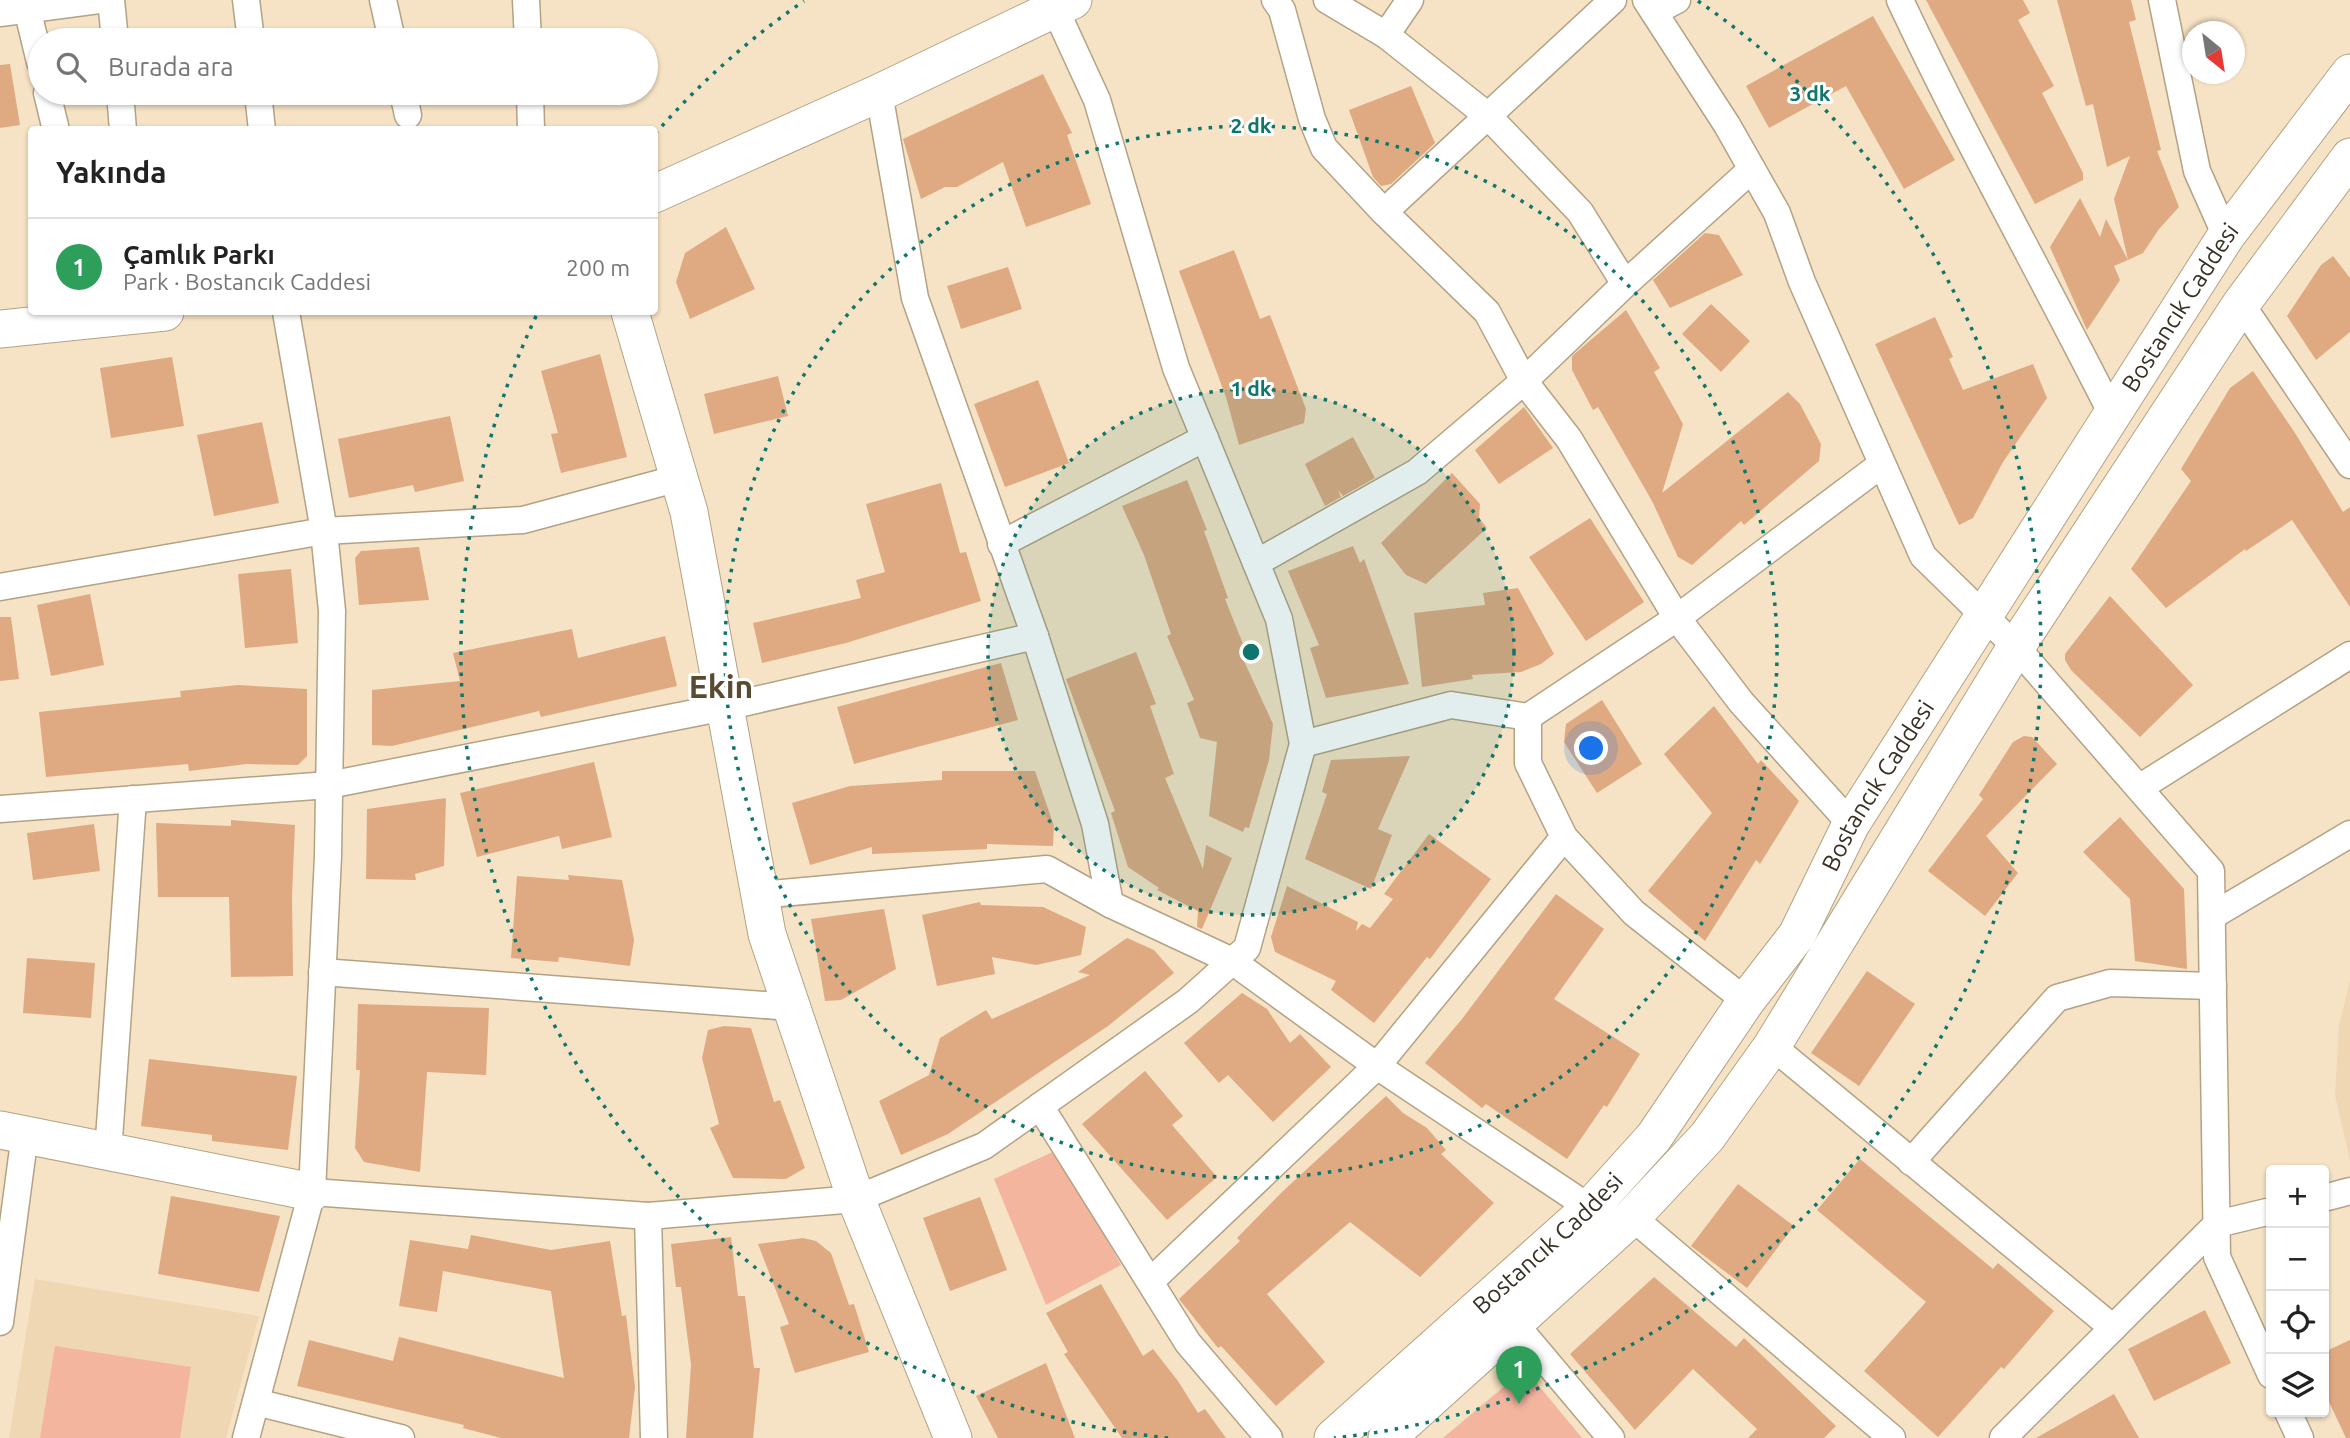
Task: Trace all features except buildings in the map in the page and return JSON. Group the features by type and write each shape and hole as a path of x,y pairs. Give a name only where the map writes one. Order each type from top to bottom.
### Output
{"main road":[{"path":"658,192 879,93 1060,3"},
{"name":"Bostancık Caddesi","path":"1333,1438 1590,1208 1654,1137 1745,1001 1797,935 1851,824 2226,236 2350,73"},
{"name":"Bostancık Caddesi","path":"1387,1438 1632,1217 1707,1137 1772,1046 2015,647 2241,304 2350,157"},
{"path":"0,330 98,315"},
{"path":"630,315 689,512 767,934 856,1199 952,1438"},
{"path":"12,1132 312,1192"}],"street":[{"path":"0,12 27,4 99,0"},
{"path":"111,0 114,28"},
{"path":"246,0 250,28"},
{"path":"383,0 389,28"},
{"path":"526,0 527,28"},
{"path":"1275,0 1282,10 1312,119 1324,148 1384,212 1487,312 1524,381 1569,439 1677,618 1741,702 1851,824"},
{"path":"1327,0 1386,35 1488,116 1580,212 1625,284"},
{"path":"1386,35 1410,0"},
{"path":"1384,212 1613,0"},
{"path":"1900,0 1942,89 2028,246 2113,416"},
{"path":"2162,0 2197,170 2226,236"},
{"path":"312,1192 648,1216 856,1199 984,1146 1188,1001 1247,948 1303,744 1279,619 1176,368 1097,100 1060,3"},
{"path":"27,4 32,28"},
{"path":"1659,4 1777,212 1802,282 1923,556 2015,647 2211,871 2217,1257 2266,1364"},
{"path":"879,93 915,298 1035,636 1095,824 1110,904"},
{"path":"50,105 55,126"},
{"path":"121,105 123,126"},
{"path":"259,105 262,126"},
{"path":"530,105 531,126"},
{"path":"1256,563 1417,472 1524,381 1625,284 1752,169"},
{"path":"2241,304 2348,457"},
{"path":"246,1438 312,1192 329,785 332,611 324,531 287,315"},
{"path":"1001,544 1205,438"},
{"path":"1303,744 1451,705 1528,718 1677,618 1882,464"},
{"path":"0,587 324,531 523,520 678,478"},
{"path":"0,809 329,785 725,707 1035,636"},
{"path":"2139,788 2350,655"},
{"path":"1528,718 1528,763 1564,837 1634,914 1745,1001"},
{"path":"108,1153 133,799"},
{"path":"2212,916 2350,834"},
{"path":"1152,1280 1377,1066 1564,837"},
{"path":"760,895 1047,869 1110,904 1232,961 1377,1066 1590,1208"},
{"path":"322,972 791,1007"},
{"path":"1911,1161 2057,998 2110,983 2213,986"},
{"path":"1772,1046 2113,1328"},
{"path":"1040,1106 1152,1280 1188,1343 1269,1438"},
{"path":"0,1322 12,1132"},
{"path":"2329,1197 2350,1191"},
{"path":"2003,1438 2217,1224 2266,1211"},
{"path":"648,1216 654,1438"},
{"path":"1632,1217 1892,1438"},
{"path":"1515,1324 1611,1438"},
{"path":"256,1402 401,1438"},
{"path":"2290,1417 2300,1438"}],"shaded area":[{"path":"2350,980 2350,1161 2335,1095 2339,1026"},
{"path":"1057,1150 1121,1265 1046,1305 994,1179"},
{"path":"35,1279 259,1316 226,1438 9,1438"},
{"path":"55,1346 191,1367 180,1438 40,1438"},
{"path":"1525,1369 1582,1438 1443,1438"}],"place":[{"name":"Çamlık Parkı","path":"1519,1404"}],"district":[{"name":"Ekin","path":"721,687"}]}
